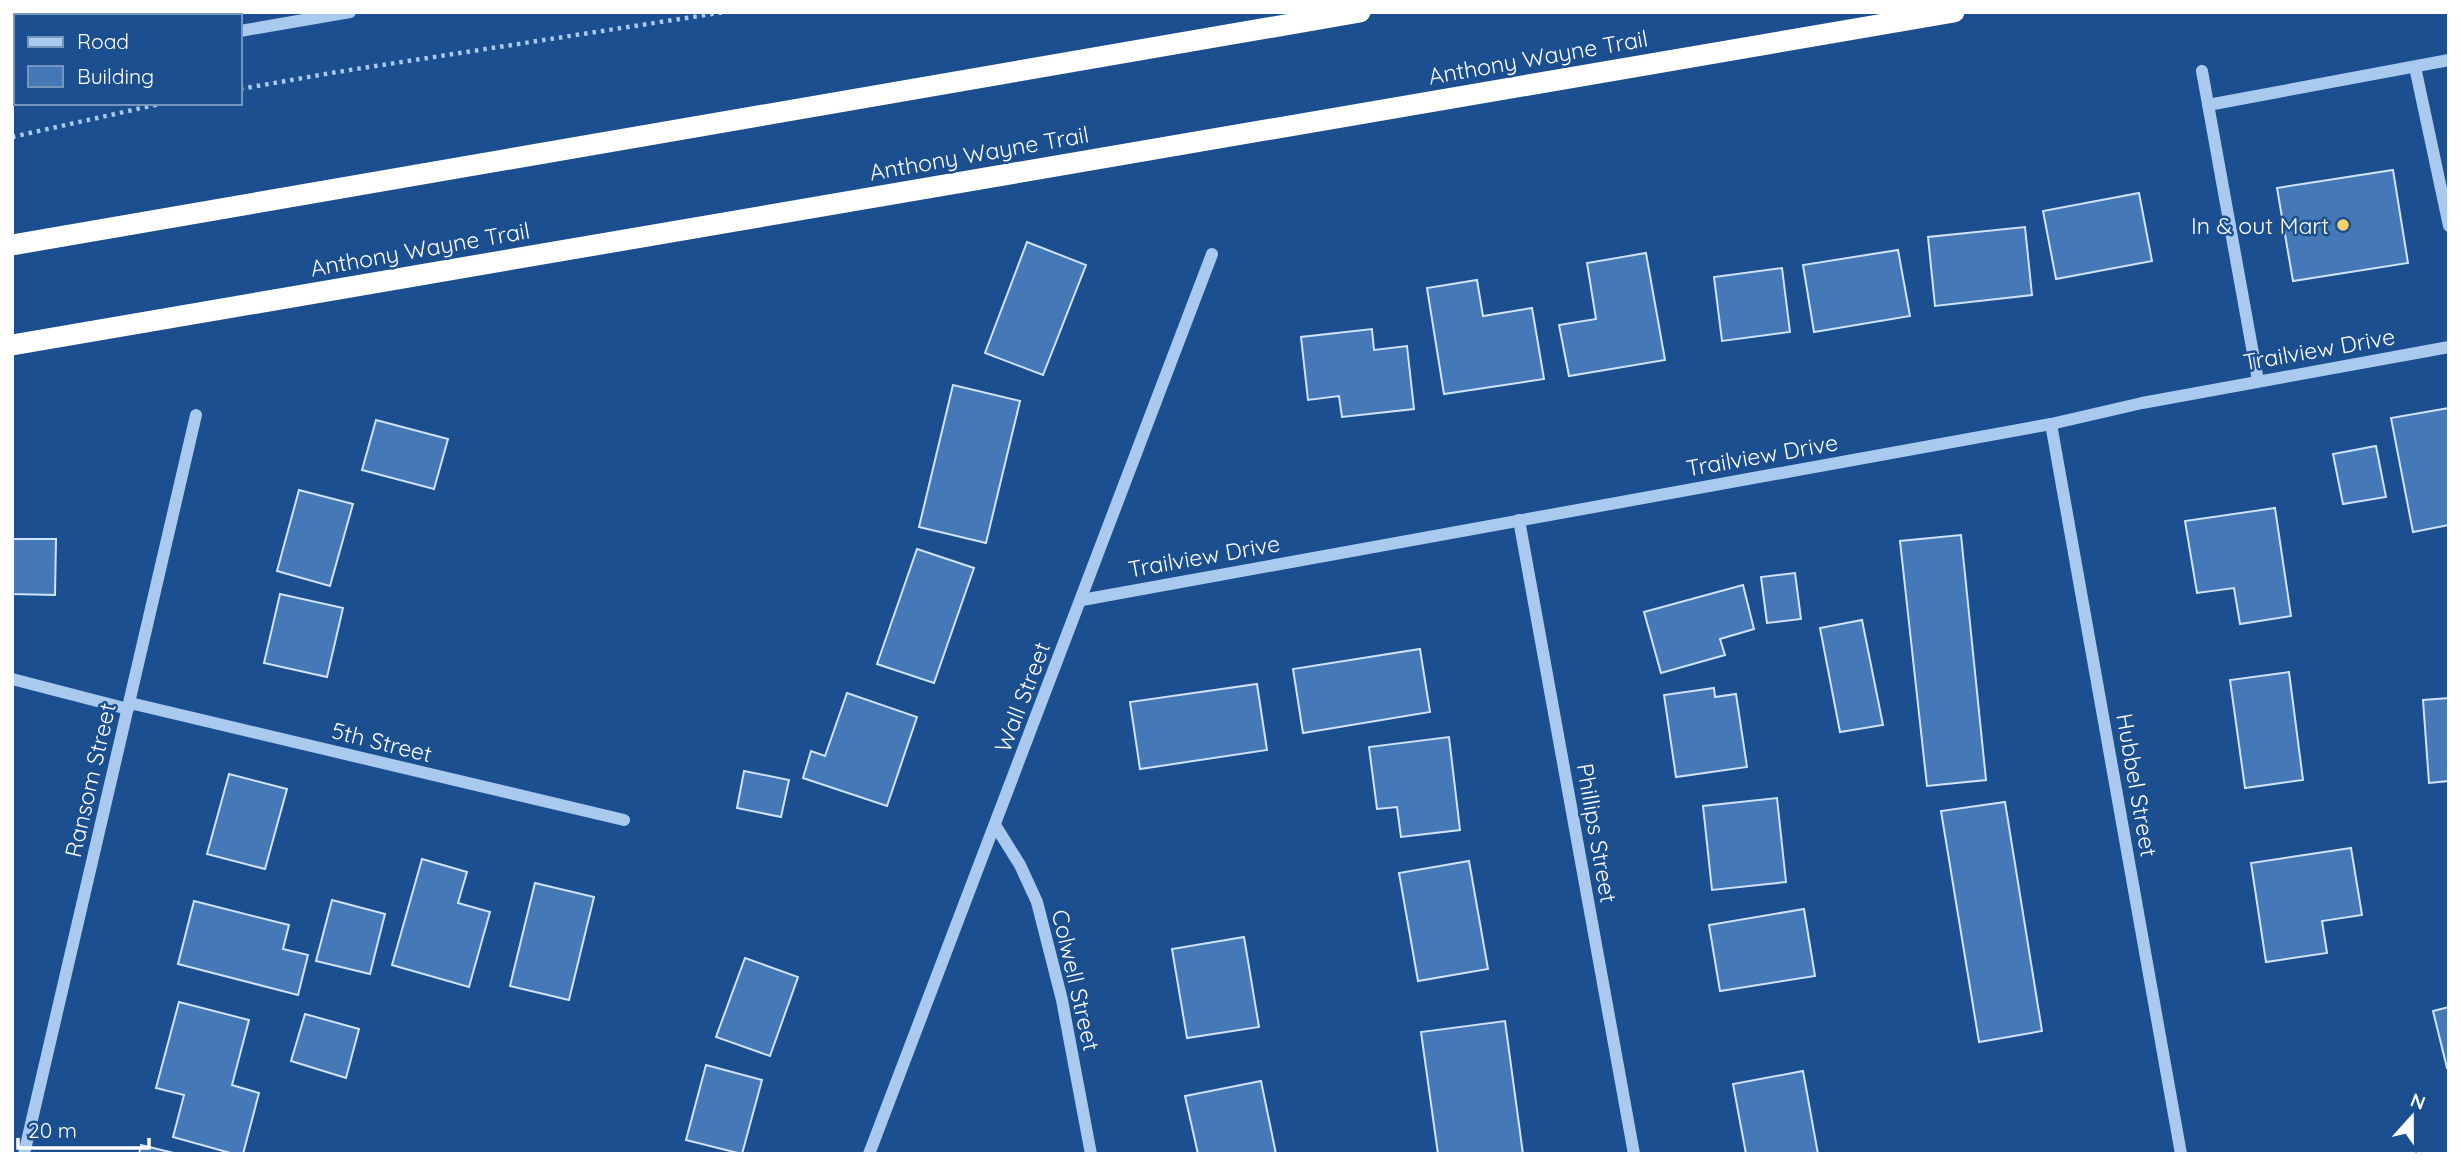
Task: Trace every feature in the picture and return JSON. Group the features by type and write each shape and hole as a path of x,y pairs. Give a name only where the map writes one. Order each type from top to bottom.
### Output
{"highway":[{"path":"12,245 1360,12"},
{"name":"Anthony Wayne Trail","path":"12,345 1954,12"}],"street":[{"path":"242,31 350,12"},
{"path":"2208,105 2449,60"},
{"path":"2416,67 2449,226"},
{"path":"2202,71 2258,382"},
{"name":"Wall Street","path":"869,1154 1212,254"},
{"name":"Trailview Drive","path":"1082,600 2051,424 2142,403 2449,347"},
{"name":"Ransom Street","path":"24,1154 196,415"},
{"name":"Hubbel Street","path":"2051,424 2181,1154"},
{"name":"Phillips Street","path":"1519,520 1634,1154"},
{"name":"5th Street","path":"12,679 624,820"},
{"name":"Colwell Street","path":"995,825 1020,865 1037,902 1062,1000 1091,1154"}],"path":[{"path":"242,89 725,12"},
{"path":"12,137 155,105"}],"building":[{"name":"In & out Mart","path":"2393,170 2408,263 2293,281 2277,188"},
{"path":"2139,193 2152,261 2056,279 2043,211"},
{"path":"2025,227 2032,295 1935,306 1928,237"},
{"path":"1027,242 1086,265 1043,375 985,353"},
{"path":"1898,250 1910,316 1814,332 1803,265"},
{"path":"1646,253 1665,360 1569,376 1559,325 1596,319 1587,263"},
{"path":"1782,268 1790,332 1722,341 1714,277"},
{"path":"1477,280 1483,316 1532,308 1544,379 1444,394 1427,288"},
{"path":"1372,329 1374,350 1407,346 1414,409 1342,417 1339,396 1308,400 1301,337"},
{"path":"953,385 1020,401 986,543 919,527"},
{"path":"2449,408 2449,525 2413,532 2391,418"},
{"path":"376,420 448,439 434,489 362,470"},
{"path":"2376,446 2386,497 2343,504 2333,454"},
{"path":"299,490 353,504 330,586 277,571"},
{"path":"2275,508 2291,616 2240,624 2234,588 2197,593 2185,521"},
{"path":"1961,535 1986,780 1927,786 1900,541"},
{"path":"12,539 56,539 55,595 12,594"},
{"path":"917,549 974,568 934,683 877,664"},
{"path":"1795,573 1801,619 1767,623 1761,577"},
{"path":"1743,585 1754,629 1720,639 1725,655 1661,673 1644,612"},
{"path":"280,594 343,608 327,677 264,663"},
{"path":"1862,620 1883,725 1840,732 1820,628"},
{"path":"1420,649 1430,712 1303,733 1293,669"},
{"path":"2289,672 2303,780 2245,788 2230,680"},
{"path":"1257,684 1267,750 1140,769 1130,702"},
{"path":"1714,688 1715,697 1736,694 1747,767 1676,777 1664,695"},
{"path":"847,693 917,717 887,806 803,778 811,751 825,756"},
{"path":"2449,698 2449,781 2429,783 2423,700"},
{"path":"1449,737 1460,830 1401,837 1397,807 1377,809 1369,747"},
{"path":"744,771 789,780 781,817 737,808"},
{"path":"229,774 287,789 265,869 207,854"},
{"path":"1777,798 1786,882 1712,890 1703,806"},
{"path":"2005,802 2042,1031 1979,1042 1941,811"},
{"path":"2351,848 2362,915 2322,921 2327,953 2266,962 2251,863"},
{"path":"422,859 467,872 458,903 490,912 469,987 392,965"},
{"path":"1469,861 1488,969 1418,981 1399,873"},
{"path":"535,883 594,897 569,1000 510,986"},
{"path":"332,900 385,914 370,974 316,961"},
{"path":"194,901 289,925 283,949 308,955 298,995 178,964"},
{"path":"1804,909 1815,976 1720,991 1709,925"},
{"path":"1244,937 1259,1027 1187,1038 1172,949"},
{"path":"745,958 798,977 770,1056 716,1037"},
{"path":"179,1002 249,1020 232,1085 259,1093 243,1154 234,1154 173,1137 184,1095 156,1088"},
{"path":"2449,1007 2449,1068 2447,1068 2433,1011"},
{"path":"305,1014 359,1029 346,1078 291,1061"},
{"path":"1505,1021 1523,1154 1438,1154 1421,1032"},
{"path":"706,1065 762,1080 742,1154 686,1140"},
{"path":"1803,1071 1818,1154 1746,1154 1733,1084"},
{"path":"1261,1081 1276,1154 1198,1154 1185,1096"},
{"path":"141,1145 178,1154 139,1154"}],"place":[{"name":"In & out Mart","path":"2343,225"}]}
